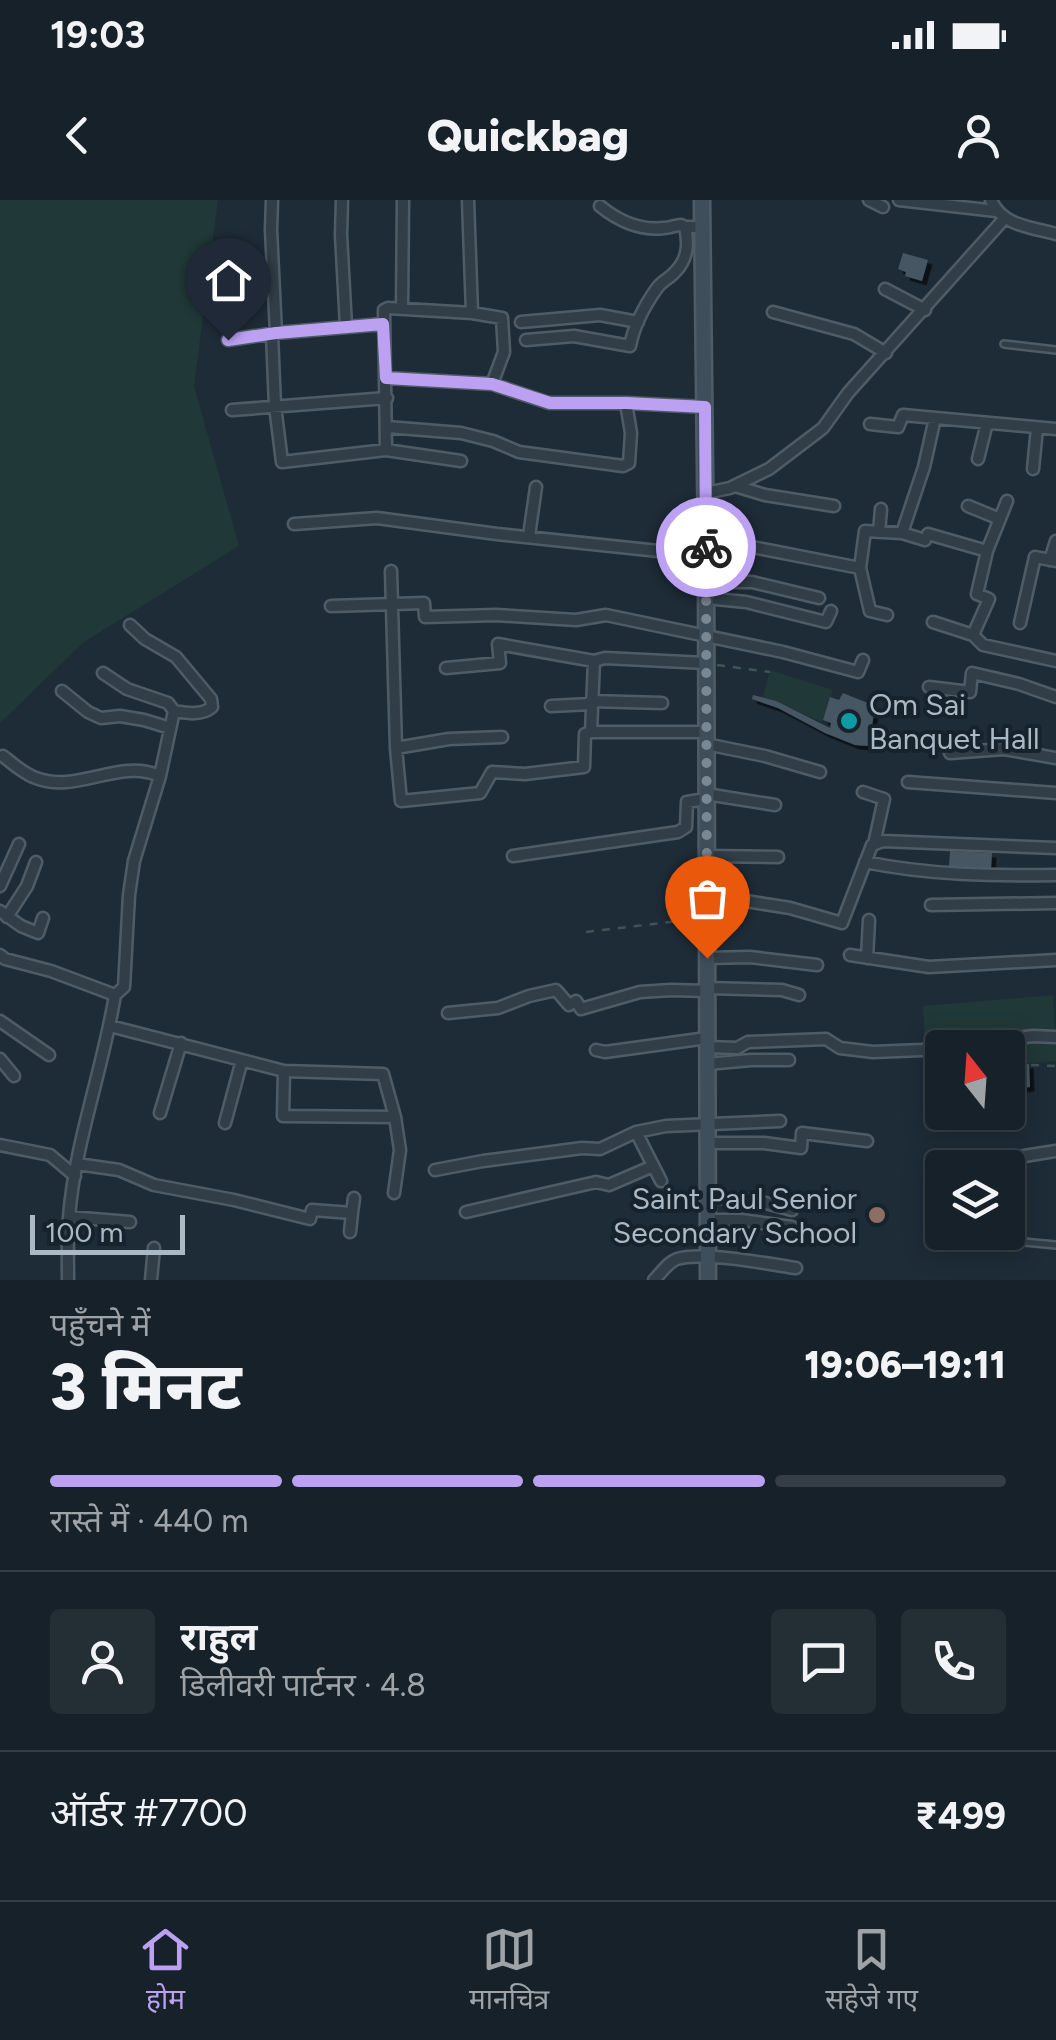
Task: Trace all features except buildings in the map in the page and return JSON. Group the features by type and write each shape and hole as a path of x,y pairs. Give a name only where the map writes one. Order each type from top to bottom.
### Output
{"main road":[{"path":"702,200 708,1280"}],"street":[{"path":"272,200 275,406 282,462 386,450 461,461"},
{"path":"342,200 346,326"},
{"path":"402,200 402,308"},
{"path":"468,200 472,313"},
{"path":"869,200 884,206"},
{"path":"899,200 997,210 1056,234"},
{"path":"600,206 618,221 646,227 702,227"},
{"path":"706,493 734,486 769,469 823,428 848,393 925,310 997,210"},
{"path":"526,340 574,336 630,346 633,331 660,284 676,272 686,256 685,227"},
{"path":"885,289 925,310"},
{"path":"386,450 384,310 402,308 502,318 504,352 492,384"},
{"path":"773,312 854,334 886,352"},
{"path":"520,322 600,315 638,322"},
{"path":"228,340 383,324"},
{"path":"386,378 492,384 550,403 705,407"},
{"path":"232,410 387,398"},
{"path":"387,427 461,433 519,452 623,466 629,463 631,433 626,403"},
{"path":"870,424 898,427 903,416 1056,429"},
{"path":"902,533 935,418"},
{"path":"978,459 987,423"},
{"path":"1033,468 1036,428"},
{"path":"734,486 834,506"},
{"path":"529,536 536,487"},
{"path":"973,635 990,599 977,594 987,552 1007,501"},
{"path":"968,506 1000,519"},
{"path":"879,532 881,509"},
{"path":"294,524 377,518 529,536 706,550 737,544 860,568"},
{"path":"887,615 870,611 860,568 865,531 927,537 987,552"},
{"path":"1020,623 1035,557 1053,561 1056,541"},
{"path":"391,571 401,801 480,793 492,772 524,774 584,768 585,734 591,732 706,738 820,772"},
{"path":"706,590 752,582 820,598"},
{"path":"706,590 826,622 831,611"},
{"path":"331,606 424,602 425,617 499,615 576,620 606,615 858,672 863,660"},
{"path":"933,622 973,635 984,645 1056,661"},
{"path":"103,673 127,689 168,703 174,711 188,714 206,712 212,707 210,699 176,657 145,640 130,625"},
{"path":"446,668 500,664 498,644 594,661 605,658 705,663"},
{"path":"591,732 594,661"},
{"path":"929,687 970,692 972,673 1056,697"},
{"path":"62,692 100,718 120,716 170,728"},
{"path":"552,706 662,703"},
{"path":"68,1280 69,1217 76,1170 115,995 124,987 134,861 160,776 174,711"},
{"path":"396,748 449,739 502,737"},
{"path":"950,753 1004,749 1056,758"},
{"path":"3,756 21,770 46,781 134,769 160,776"},
{"path":"908,782 1056,794"},
{"path":"707,910 746,901 790,908 842,923 874,844 884,798 863,792"},
{"path":"514,856 678,832 686,827 687,802 706,797 775,805"},
{"path":"874,844 884,841 1056,848"},
{"path":"0,886 19,844"},
{"path":"706,856 778,856"},
{"path":"36,862 27,886 3,914 38,933 43,918"},
{"path":"865,862 909,871 1056,875"},
{"path":"931,904 1056,903"},
{"path":"867,958 870,920"},
{"path":"850,955 929,967 1056,960"},
{"path":"0,972 3,957 115,995"},
{"path":"707,958 750,958 817,966"},
{"path":"448,1013 498,1008 556,990 569,1005 576,1002 581,1009 640,992 671,990 764,989 799,995"},
{"path":"0,1022 49,1055"},
{"path":"110,1026 284,1070 383,1074 400,1150 394,1193"},
{"path":"596,1050 707,1043 737,1048 748,1042 826,1039 840,1048 873,1052 1056,1037"},
{"path":"160,1112 181,1043"},
{"path":"0,1059 14,1076"},
{"path":"224,1124 242,1060"},
{"path":"707,1064 788,1060"},
{"path":"284,1070 282,1116 395,1117"},
{"path":"435,1170 582,1148 600,1149 636,1132 666,1126 780,1121"},
{"path":"636,1132 661,1181"},
{"path":"708,1143 764,1142 801,1148 802,1133 867,1142"},
{"path":"0,1146 50,1155 76,1170 119,1170 154,1185 310,1218 312,1210 352,1214"},
{"path":"1025,1156 1056,1151"},
{"path":"466,1212 596,1182 610,1185 653,1166"},
{"path":"708,1197 754,1200 792,1210"},
{"path":"350,1232 354,1198"},
{"path":"69,1217 130,1222"},
{"path":"708,1220 792,1226"},
{"path":"151,1280 154,1248"},
{"path":"654,1280 677,1259 708,1257 796,1268"}],"lane":[{"path":"1004,344 1056,350"},
{"path":"1025,1242 1056,1245"}],"path":[{"path":"705,663 770,672"},
{"path":"586,932 707,910"},
{"path":"1030,1065 1056,1066"}],"green space":[{"path":"0,200 218,200 194,386 239,546 84,642 0,723"},
{"path":"770,670 833,690 822,722 763,697"},
{"path":"1053,995 1055,1032 1025,1035 1025,1030 925,1030 925,1044 923,1006"},
{"path":"1056,1040 1056,1061 1025,1064 1025,1041"}],"way so far":[{"path":"706,547 707,958"}],"place":[{"name":"Om Sai Banquet Hall","path":"849,721"},
{"name":"Saint Paul Senior Secondary School","path":"877,1215"}],"route":[{"path":"228,340 383,324 386,378 492,384 550,403 705,407 706,547"}]}
